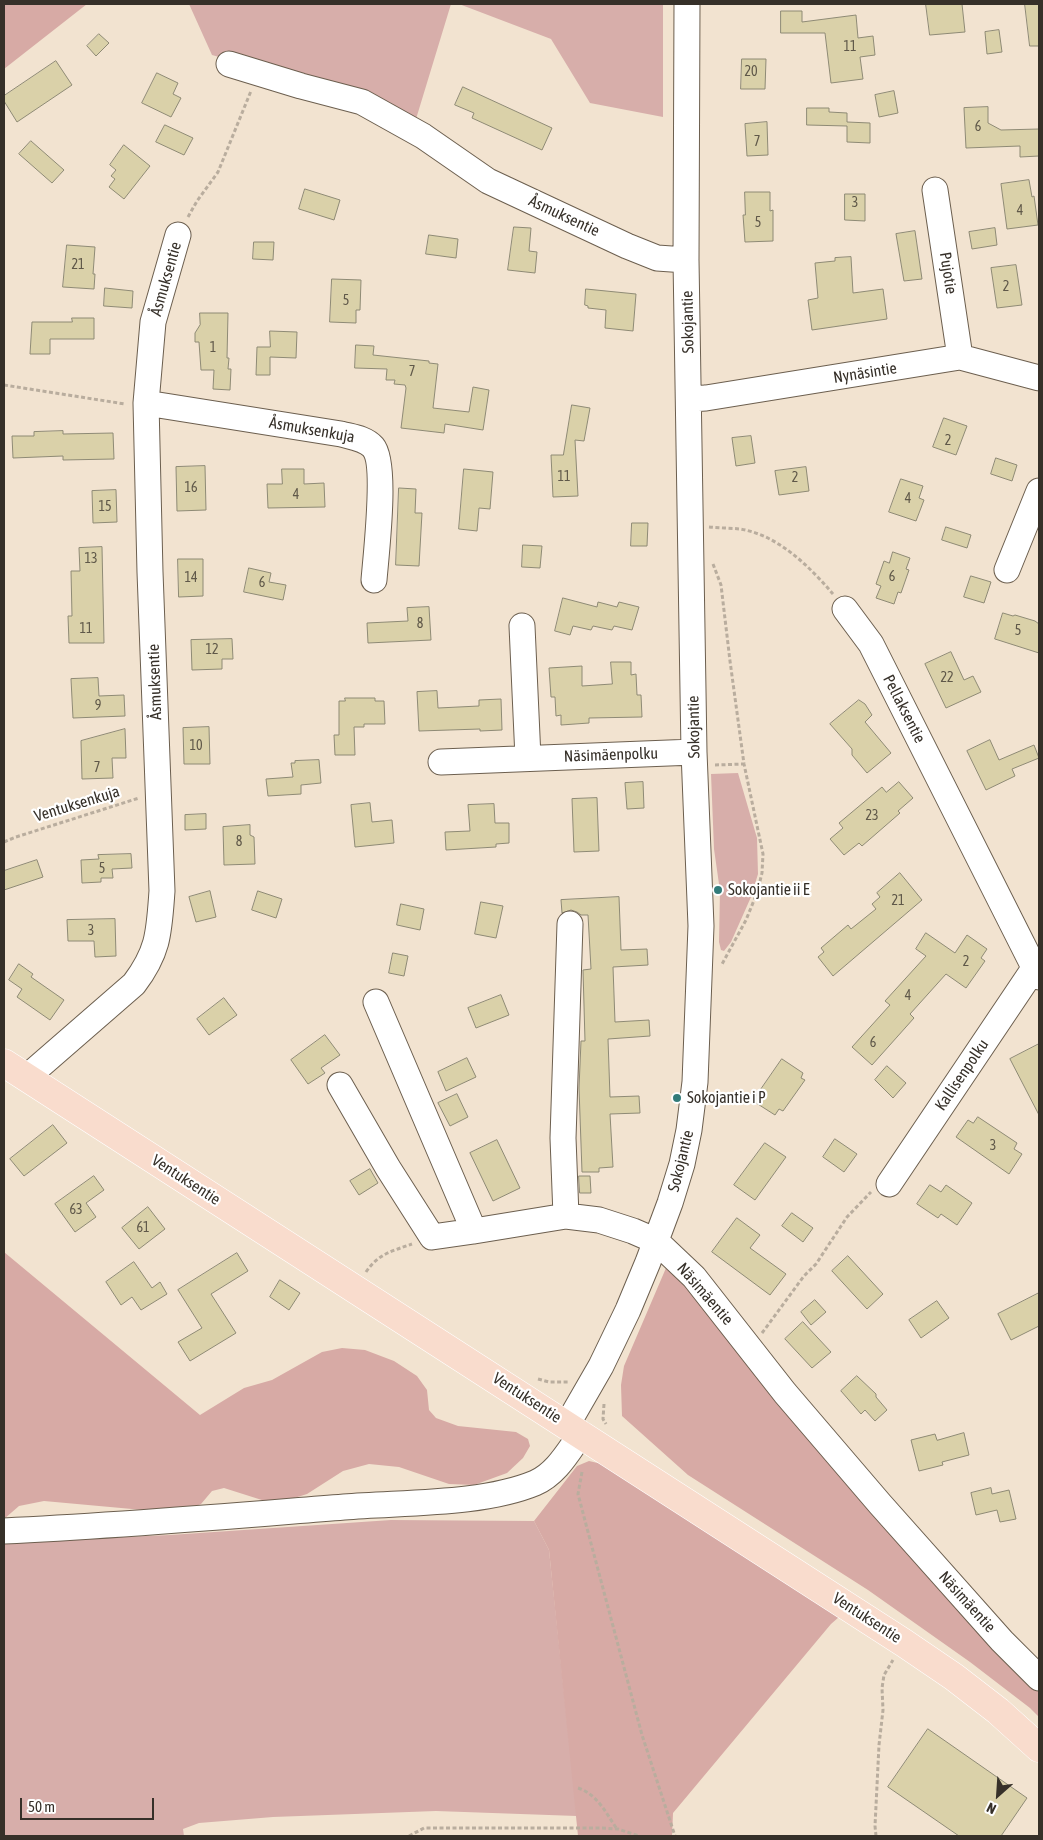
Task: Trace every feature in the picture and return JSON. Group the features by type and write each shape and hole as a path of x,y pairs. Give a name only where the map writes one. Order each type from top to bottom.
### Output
{"main road":[{"name":"Ventuksentie","path":"4,1063 904,1643 962,1682 1039,1748"}],"street":[{"name":"Sokojantie","path":"4,1531 222,1518 492,1495 537,1482 555,1469 583,1435 605,1358 628,1310 656,1241 682,1164 689,1130 695,1082 701,926 695,758 686,260 687,4"},
{"name":"Åsmuksentie","path":"229,64 362,102 423,136 488,181 657,258 686,260"},
{"name":"Pujotie","path":"935,190 960,357"},
{"name":"Åsmuksentie","path":"27,1077 134,984 145,970 154,952 160,926 162,891 146,403 153,322 178,235"},
{"name":"Nynäsintie","path":"689,399 726,395 960,357 1039,378"},
{"name":"Åsmuksenkuja","path":"146,403 341,434 361,438 373,447 378,458 380,479 374,580"},
{"path":"1008,570 1039,491"},
{"name":"Pellaksentie","path":"846,609 871,644 1038,968"},
{"path":"522,626 528,758"},
{"name":"Näsimäenpolku","path":"441,762 528,758 695,758"},
{"path":"566,1216 563,1138 570,924"},
{"name":"Kallisenpolku","path":"889,1184 1038,968"},
{"path":"376,1002 474,1231"},
{"path":"340,1085 388,1168 432,1236"},
{"name":"Näsimäentie","path":"432,1236 566,1216 600,1220 656,1241 694,1277 785,1393 880,1504 1002,1641 1039,1678"}],"path":[{"path":"178,235 196,201 218,172 258,73"},
{"path":"4,385 133,406 146,403"},
{"path":"691,527 742,530 776,542 813,571 846,609"},
{"path":"695,758 744,764"},
{"name":"Ventuksenkuja","path":"4,842 16,836 158,792"},
{"path":"749,1346 766,1328 804,1276 816,1264 847,1217 878,1186 889,1184"},
{"path":"364,1276 373,1262 384,1254 432,1236"},
{"path":"583,1435 582,1470 578,1494 642,1735 676,1836"},
{"path":"876,1836 879,1745 883,1710 882,1688 888,1666 904,1643"},
{"path":"578,1788 588,1791 601,1804 618,1829"},
{"path":"409,1836 424,1828 451,1827 602,1828 618,1829 639,1836"}],"shaded area":[{"path":"4,4 87,4 4,69"},
{"path":"189,4 451,4 416,119 383,103 212,55"},
{"path":"459,4 663,4 663,117 590,103 551,39"},
{"path":"738,773 757,838 758,874 751,897 731,942 724,951 721,950 719,942 720,891 714,849 711,774"},
{"path":"4,1252 200,1415 244,1388 272,1380 322,1352 342,1348 365,1350 394,1361 417,1376 427,1390 429,1410 436,1418 458,1426 516,1432 528,1439 530,1446 523,1458 507,1473 474,1485 449,1484 399,1467 369,1464 343,1471 307,1494 285,1501 265,1501 224,1488 212,1491 201,1504 188,1509 154,1511 44,1501 19,1506 4,1519"},
{"path":"666,1268 684,1283 1039,1687 1039,1717 970,1662 868,1590 688,1475 622,1416 621,1385 624,1366"},
{"path":"589,1461 602,1464 839,1617 831,1624 673,1813 672,1836 578,1836 549,1550 534,1521 577,1466"},
{"path":"391,1520 534,1521 549,1550 577,1816 436,1811 273,1817 199,1823 183,1829 184,1836 4,1836 4,1542 170,1535"}],"building":[{"path":"926,4 962,4 965,32 930,35"},
{"path":"1025,4 1039,4 1039,46 1030,46"},
{"path":"781,11 802,11 802,22 856,15 858,38 873,36 875,55 860,57 863,79 831,83 825,33 781,33"},
{"path":"999,30 1002,52 987,54 985,32"},
{"path":"99,34 109,43 96,56 87,46"},
{"path":"742,59 766,59 765,89 741,89"},
{"path":"56,61 72,85 17,122 4,101 4,96"},
{"path":"157,73 178,83 173,94 181,98 171,117 142,103"},
{"path":"463,87 552,128 542,150 472,118 474,113 455,105"},
{"path":"894,91 898,113 879,117 875,95"},
{"path":"988,107 988,123 1001,130 1039,129 1039,156 1020,157 1020,146 966,148 964,108"},
{"path":"807,108 829,108 829,112 847,113 847,122 870,123 870,143 847,142 847,126 807,125"},
{"path":"767,122 768,155 747,156 745,124"},
{"path":"165,125 193,138 184,155 156,142"},
{"path":"31,141 64,170 52,183 19,154"},
{"path":"124,145 150,166 124,199 109,187 115,179 111,176 116,170 110,165"},
{"path":"1029,180 1032,197 1034,196 1038,225 1007,229 1001,184"},
{"path":"305,189 340,200 334,220 299,209"},
{"path":"745,192 770,192 770,211 773,210 773,241 745,242 743,215 745,215"},
{"path":"845,194 865,194 865,221 845,220"},
{"path":"514,227 531,228 529,251 537,252 535,273 508,270"},
{"path":"995,228 997,245 972,249 969,232"},
{"path":"915,231 922,279 904,281 896,234"},
{"path":"429,235 458,239 456,258 426,254"},
{"path":"254,242 274,242 273,260 253,259"},
{"path":"67,245 95,247 94,289 63,287"},
{"path":"851,257 853,293 883,289 887,319 812,330 808,300 818,298 815,263 835,261 835,258"},
{"path":"1016,265 1022,305 997,308 991,268"},
{"path":"332,279 361,280 360,310 356,310 356,323 330,322"},
{"path":"105,288 133,291 132,308 104,306"},
{"path":"586,289 636,294 633,331 605,328 606,310 588,308 585,305"},
{"path":"200,313 228,313 227,358 229,358 228,369 231,369 230,390 213,389 214,370 201,370 199,342 195,342 195,333 200,325"},
{"path":"72,318 94,318 94,339 50,339 50,354 30,354 32,322 72,322"},
{"path":"270,331 297,332 296,358 270,357 270,375 256,375 257,347 270,347"},
{"path":"356,345 374,346 373,355 429,361 429,363 438,364 433,408 469,412 473,387 489,390 483,430 445,424 444,433 401,428 405,385 394,384 395,380 386,380 387,369 355,368"},
{"path":"572,405 590,408 584,441 575,440 578,496 553,497 551,455 563,455"},
{"path":"944,418 967,426 956,455 933,447"},
{"path":"63,431 63,434 113,433 114,459 63,460 63,456 13,458 12,436 34,436 34,432"},
{"path":"751,436 755,463 736,466 732,438"},
{"path":"996,458 1017,465 1012,481 991,474"},
{"path":"205,466 206,510 177,511 176,467"},
{"path":"806,467 809,491 779,495 775,471"},
{"path":"282,469 304,469 304,484 324,483 325,507 268,508 267,484 282,484"},
{"path":"464,469 493,472 490,509 479,508 477,531 459,529"},
{"path":"901,479 923,486 919,498 924,500 916,521 889,512"},
{"path":"399,488 416,489 415,513 422,513 419,566 396,565"},
{"path":"116,490 117,522 93,523 92,491"},
{"path":"632,523 648,523 647,546 631,546"},
{"path":"946,527 971,535 967,548 942,540"},
{"path":"523,545 542,546 540,568 522,567"},
{"path":"102,547 104,643 69,643 68,616 72,616 71,571 80,571 79,548"},
{"path":"893,552 910,558 906,569 909,570 901,593 898,592 894,604 876,598 881,586 876,584 884,561 889,563"},
{"path":"178,559 203,559 203,596 179,597"},
{"path":"249,568 271,573 269,582 286,585 283,600 244,592"},
{"path":"971,576 991,582 984,603 964,597"},
{"path":"563,598 597,607 598,602 617,607 619,602 639,607 632,630 614,626 612,630 593,626 591,630 573,626 570,635 555,631"},
{"path":"429,607 431,640 368,643 367,623 408,621 407,608"},
{"path":"1003,613 1035,621 1039,624 1039,653 995,639"},
{"path":"232,639 233,659 222,659 222,669 192,670 191,640"},
{"path":"951,652 964,680 973,676 981,692 946,708 925,664"},
{"path":"611,662 631,662 631,675 636,674 637,695 641,695 642,717 589,718 589,723 561,725 561,715 556,716 555,697 551,697 549,668 582,666 582,686 612,684"},
{"path":"98,678 99,696 124,695 125,716 73,718 71,679"},
{"path":"437,691 438,708 479,706 479,700 501,699 502,730 419,731 417,692"},
{"path":"345,698 375,698 375,701 384,701 385,724 364,724 364,727 354,727 355,755 335,755 334,735 339,735 339,701 345,701"},
{"path":"859,700 865,704 872,715 865,722 891,753 867,773 852,755 852,749 830,724"},
{"path":"209,727 210,764 184,764 183,728"},
{"path":"125,729 126,758 112,758 113,778 82,779 81,741"},
{"path":"990,740 999,760 1034,745 1039,758 1012,769 1015,776 986,790 967,751"},
{"path":"319,760 321,783 301,785 301,794 268,796 266,779 293,777 291,763 295,763 295,761"},
{"path":"643,782 644,808 627,809 625,783"},
{"path":"899,782 913,798 898,811 900,813 862,846 859,843 844,855 830,839 843,828 839,823 882,787 886,792"},
{"path":"597,798 599,851 574,852 572,799"},
{"path":"370,803 372,822 392,820 394,843 355,847 351,805"},
{"path":"494,804 495,823 509,823 509,843 496,844 496,847 446,850 445,832 470,831 468,805"},
{"path":"206,814 206,829 185,830 185,815"},
{"path":"250,825 250,835 254,837 255,864 224,865 223,827"},
{"path":"131,854 132,868 112,869 113,878 101,878 101,882 82,883 81,860 99,859 98,855"},
{"path":"37,860 43,877 4,890 4,871"},
{"path":"900,873 922,900 833,976 818,957 824,952 821,948 848,925 851,929 876,909 872,904 880,897 877,893"},
{"path":"210,891 216,917 196,922 189,897"},
{"path":"258,891 282,899 276,918 252,910"},
{"path":"619,897 621,950 647,949 648,965 613,967 615,1022 649,1020 650,1036 608,1039 610,1097 639,1096 640,1113 610,1114 613,1167 599,1168 599,1172 582,1172 579,1088 581,1041 585,1041 583,970 591,969 588,915 581,915 571,910 562,913 561,900"},
{"path":"481,902 503,906 496,938 475,934"},
{"path":"401,904 424,909 420,930 397,925"},
{"path":"115,919 116,956 95,957 94,941 68,941 67,920"},
{"path":"926,933 955,953 967,935 987,949 981,958 985,961 966,988 946,974 910,1014 914,1018 872,1065 852,1047 890,1005 885,1001 926,956 916,949"},
{"path":"393,953 408,956 404,976 389,973"},
{"path":"19,964 33,974 31,977 64,1000 50,1020 17,997 22,989 9,980"},
{"path":"501,995 509,1015 476,1028 468,1008"},
{"path":"224,998 237,1015 209,1035 197,1019"},
{"path":"325,1035 340,1055 321,1068 325,1073 308,1084 291,1060"},
{"path":"1039,1044 1039,1115 1010,1059"},
{"path":"467,1058 476,1077 446,1091 438,1072"},
{"path":"782,1059 803,1073 801,1078 805,1080 783,1111 779,1109 775,1115 753,1101"},
{"path":"887,1066 906,1083 893,1098 875,1080"},
{"path":"457,1094 468,1117 450,1126 438,1103"},
{"path":"978,1117 1017,1143 1014,1149 1022,1154 1009,1174 956,1137 968,1120 973,1123"},
{"path":"53,1125 67,1143 24,1176 10,1159"},
{"path":"835,1139 857,1154 844,1172 823,1157"},
{"path":"497,1140 520,1188 493,1201 470,1153"},
{"path":"765,1143 786,1157 755,1200 734,1185"},
{"path":"370,1169 378,1183 359,1195 350,1181"},
{"path":"94,1176 104,1190 86,1203 96,1217 75,1232 55,1204"},
{"path":"579,1176 590,1176 591,1193 580,1193"},
{"path":"930,1185 941,1192 946,1185 972,1203 957,1225 941,1214 938,1218 917,1204"},
{"path":"148,1207 165,1229 139,1249 122,1228"},
{"path":"792,1213 813,1228 803,1242 782,1226"},
{"path":"737,1218 760,1235 750,1248 786,1274 770,1295 712,1252"},
{"path":"237,1253 248,1271 211,1294 236,1333 190,1361 178,1342 202,1328 178,1290"},
{"path":"848,1256 883,1294 867,1309 832,1271"},
{"path":"134,1262 152,1288 160,1282 167,1294 141,1310 132,1297 121,1305 106,1282"},
{"path":"280,1280 300,1293 289,1310 270,1297"},
{"path":"1039,1293 1039,1326 1011,1340 998,1314"},
{"path":"815,1300 826,1312 811,1325 801,1312"},
{"path":"937,1301 949,1318 921,1338 909,1320"},
{"path":"803,1322 831,1352 812,1368 785,1339"},
{"path":"857,1376 876,1394 876,1397 887,1410 875,1421 865,1410 861,1414 841,1391"},
{"path":"964,1433 969,1455 942,1462 943,1465 919,1471 911,1440 935,1434 937,1440"},
{"path":"991,1488 992,1494 1009,1490 1016,1519 1000,1522 997,1510 976,1515 971,1493"},
{"path":"928,1729 1027,1798 1001,1836 959,1836 888,1787"}],"place":[{"name":"Sokojantie ii E","path":"718,890"},
{"name":"Sokojantie i P","path":"677,1098"}]}
